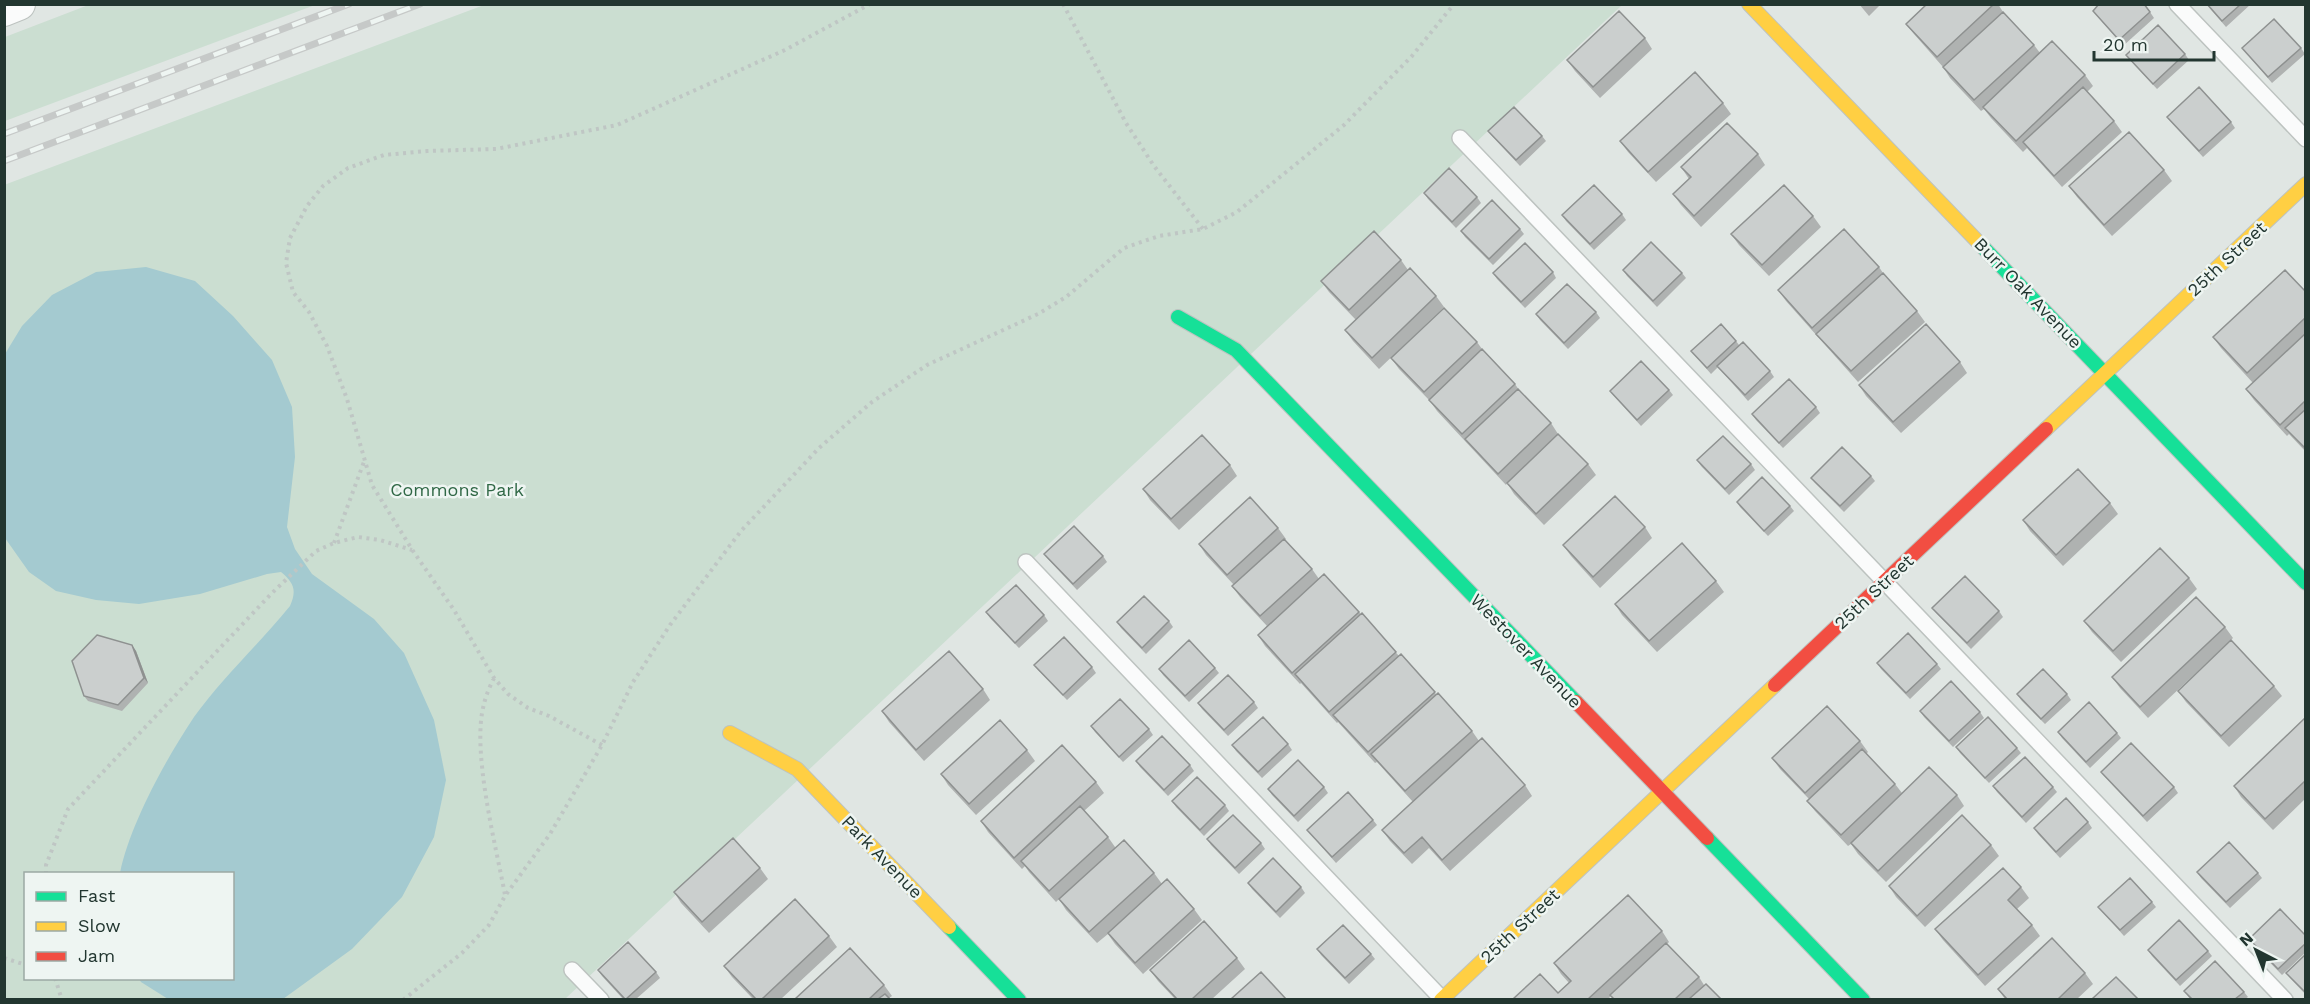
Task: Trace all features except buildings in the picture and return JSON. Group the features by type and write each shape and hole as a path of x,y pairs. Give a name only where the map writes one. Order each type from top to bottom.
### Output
{"street":[{"path":"4,10 19,4"},
{"name":"Burr Oak Avenue","path":"1749,4 2306,583"},
{"name":"25th Street","path":"1442,999 2306,184"},
{"name":"Westover Avenue","path":"1178,317 1236,350 1863,999"},
{"name":"Park Avenue","path":"730,733 797,769 1019,999"}],"lane":[{"path":"2177,4 2306,139"},
{"path":"1460,138 2285,999"},
{"path":"1026,562 1442,999"},
{"path":"572,970 601,999"}],"path":[{"path":"854,12 856,4"},
{"path":"602,745 549,716 528,708 508,694 494,678 454,610 413,551 372,485 347,399 327,346 309,312 293,292 286,263 291,238 307,206 323,186 348,168 384,155 496,149 617,125 784,50 870,4"},
{"path":"1063,4 1126,123 1154,166 1203,229"},
{"path":"403,999 462,953 489,925 506,896 550,834 602,745 633,682 670,625 741,531 819,448 863,410 927,365 1038,314 1066,297 1124,248 1159,236 1203,229 1237,212 1344,125 1412,56 1454,4"},
{"path":"334,543 365,458"},
{"path":"46,872 46,865 68,809 271,594 316,551 334,543 358,537 380,540 413,551"},
{"path":"494,678 483,705 482,768 506,896"},
{"path":"4,957 24,964"},
{"path":"56,980 62,999"}],"green space":[{"path":"91,4 315,5 5,121 5,37"},
{"name":"Commons Park","path":"484,5 1622,5 565,999 5,999 4,185"}],"water":[{"path":"146,267 195,281 233,316 272,360 292,407 295,457 287,527 295,549 312,574 374,619 404,653 434,720 446,780 434,837 402,897 352,949 283,999 168,999 141,982 140,980 234,980 234,872 120,872 140,813 172,752 205,703 290,606 294,591 291,583 281,572 200,594 139,604 96,600 56,591 29,572 5,538 5,354 22,326 52,295 96,272"}],"railway":[{"path":"4,134 349,4"},
{"path":"4,161 420,4"}],"traffic: fast":[{"path":"1979,243 2306,583"},
{"path":"1178,317 1236,350 1576,702"},
{"path":"1707,838 1863,1000"},
{"path":"949,927 1019,1000"}],"traffic: slow":[{"path":"1749,4 1979,243"},
{"path":"2046,429 2306,184"},
{"path":"1441,1000 1775,685"},
{"path":"730,733 797,769 949,927"}],"traffic: jam":[{"path":"1775,685 2046,429"},
{"path":"1576,702 1707,838"}]}
